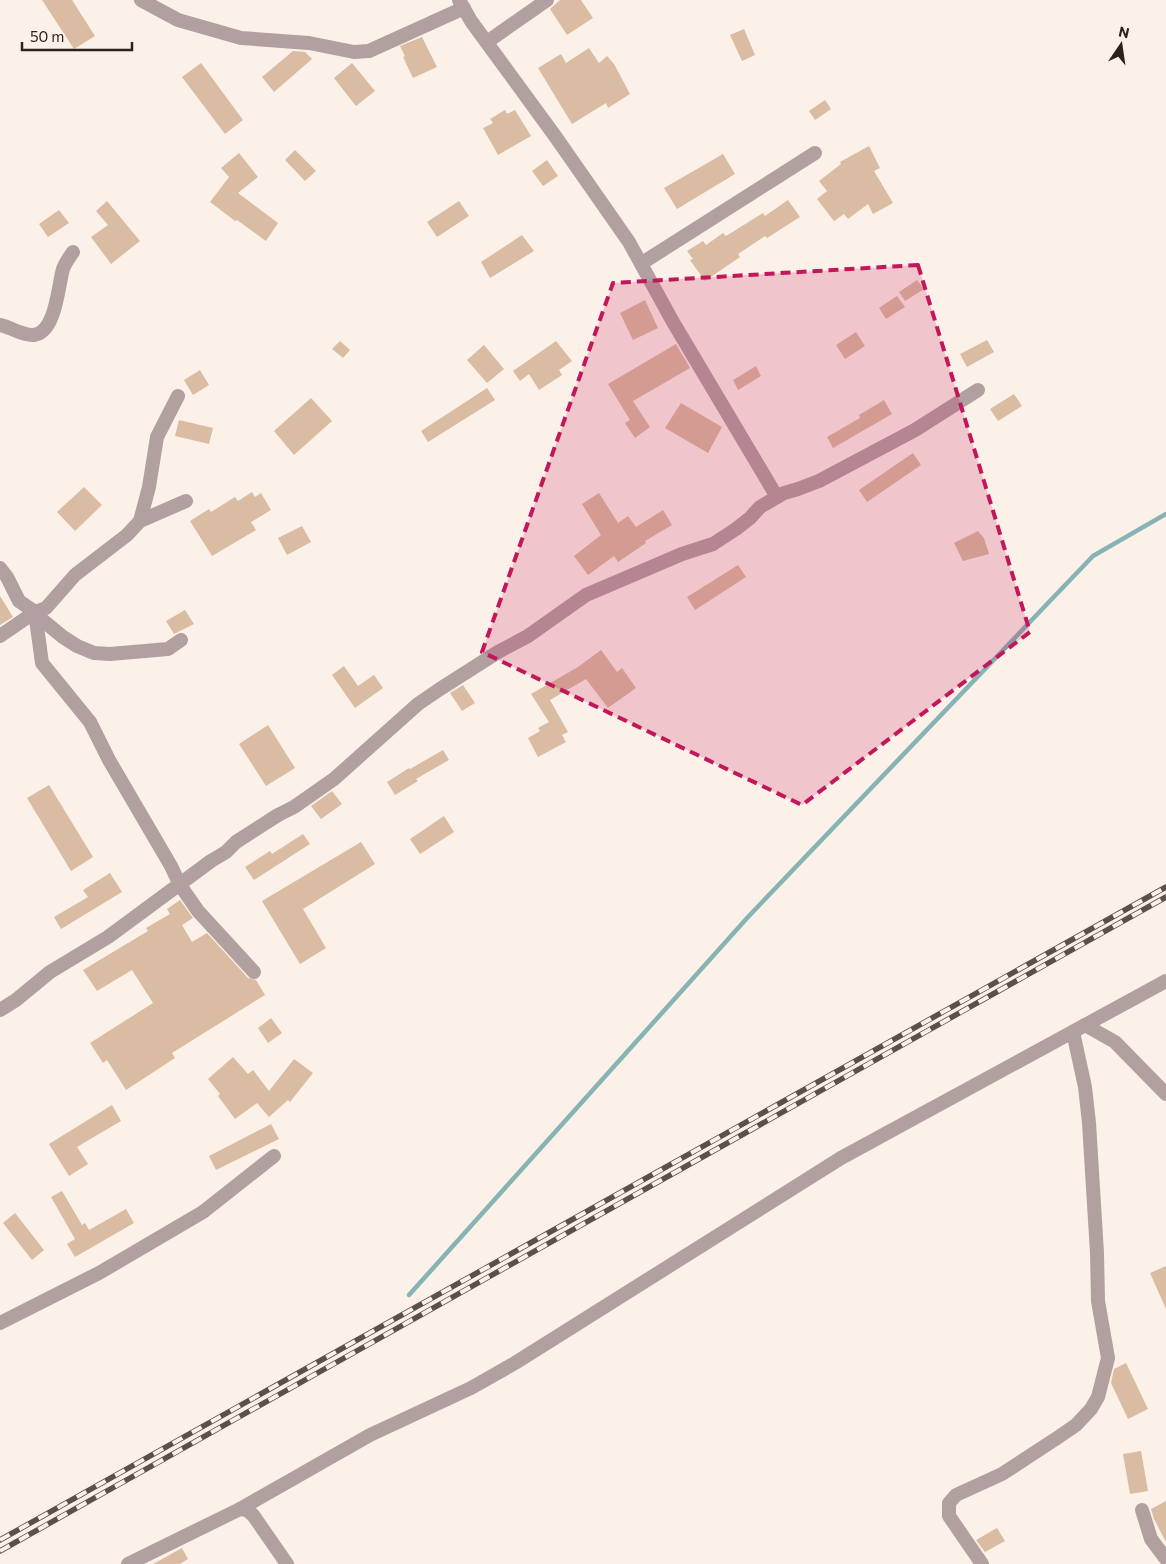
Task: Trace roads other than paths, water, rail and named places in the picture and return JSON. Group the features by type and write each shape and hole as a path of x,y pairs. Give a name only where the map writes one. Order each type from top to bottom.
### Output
{"street":[{"path":"141,0 178,20 241,38 303,43 354,52 369,52 462,4 629,242 673,322 777,497"},
{"path":"487,42 547,0"},
{"path":"642,263 816,153"},
{"path":"0,325 25,334 34,335 41,332 50,322 64,268 73,252"},
{"path":"0,1010 16,1000 50,972 108,937 226,852 236,842 278,815 294,808 334,779 418,704 498,652 528,636 586,595 682,554 713,544 736,529 760,507 777,497 819,481 915,430 978,390"},
{"path":"140,520 149,487 156,437 178,396"},
{"path":"0,636 46,608 75,575 127,535 140,520 186,500"},
{"path":"0,568 7,577 19,601 76,646 94,653 110,654 168,649 181,640"},
{"path":"35,613 42,663 90,722 109,760 171,866 180,885 198,911 254,972"},
{"path":"128,1564 240,1510 370,1435 471,1388 515,1363 841,1158 1166,981"},
{"path":"1079,1028 1115,1042 1166,1094"},
{"path":"982,1564 949,1516 949,1503 956,1495 1002,1474 1076,1425 1091,1409 1098,1397 1108,1358 1098,1301 1089,1123 1079,1028"},
{"path":"0,1323 99,1273 202,1212 274,1156"},
{"path":"240,1510 247,1510 253,1515 287,1564"},
{"path":"1142,1510 1151,1539 1166,1559"}],"waterway":[{"path":"409,1295 748,917 1093,556 1166,514"}],"railway":[{"path":"0,1540 1166,887"},
{"path":"0,1551 1166,897"}]}
